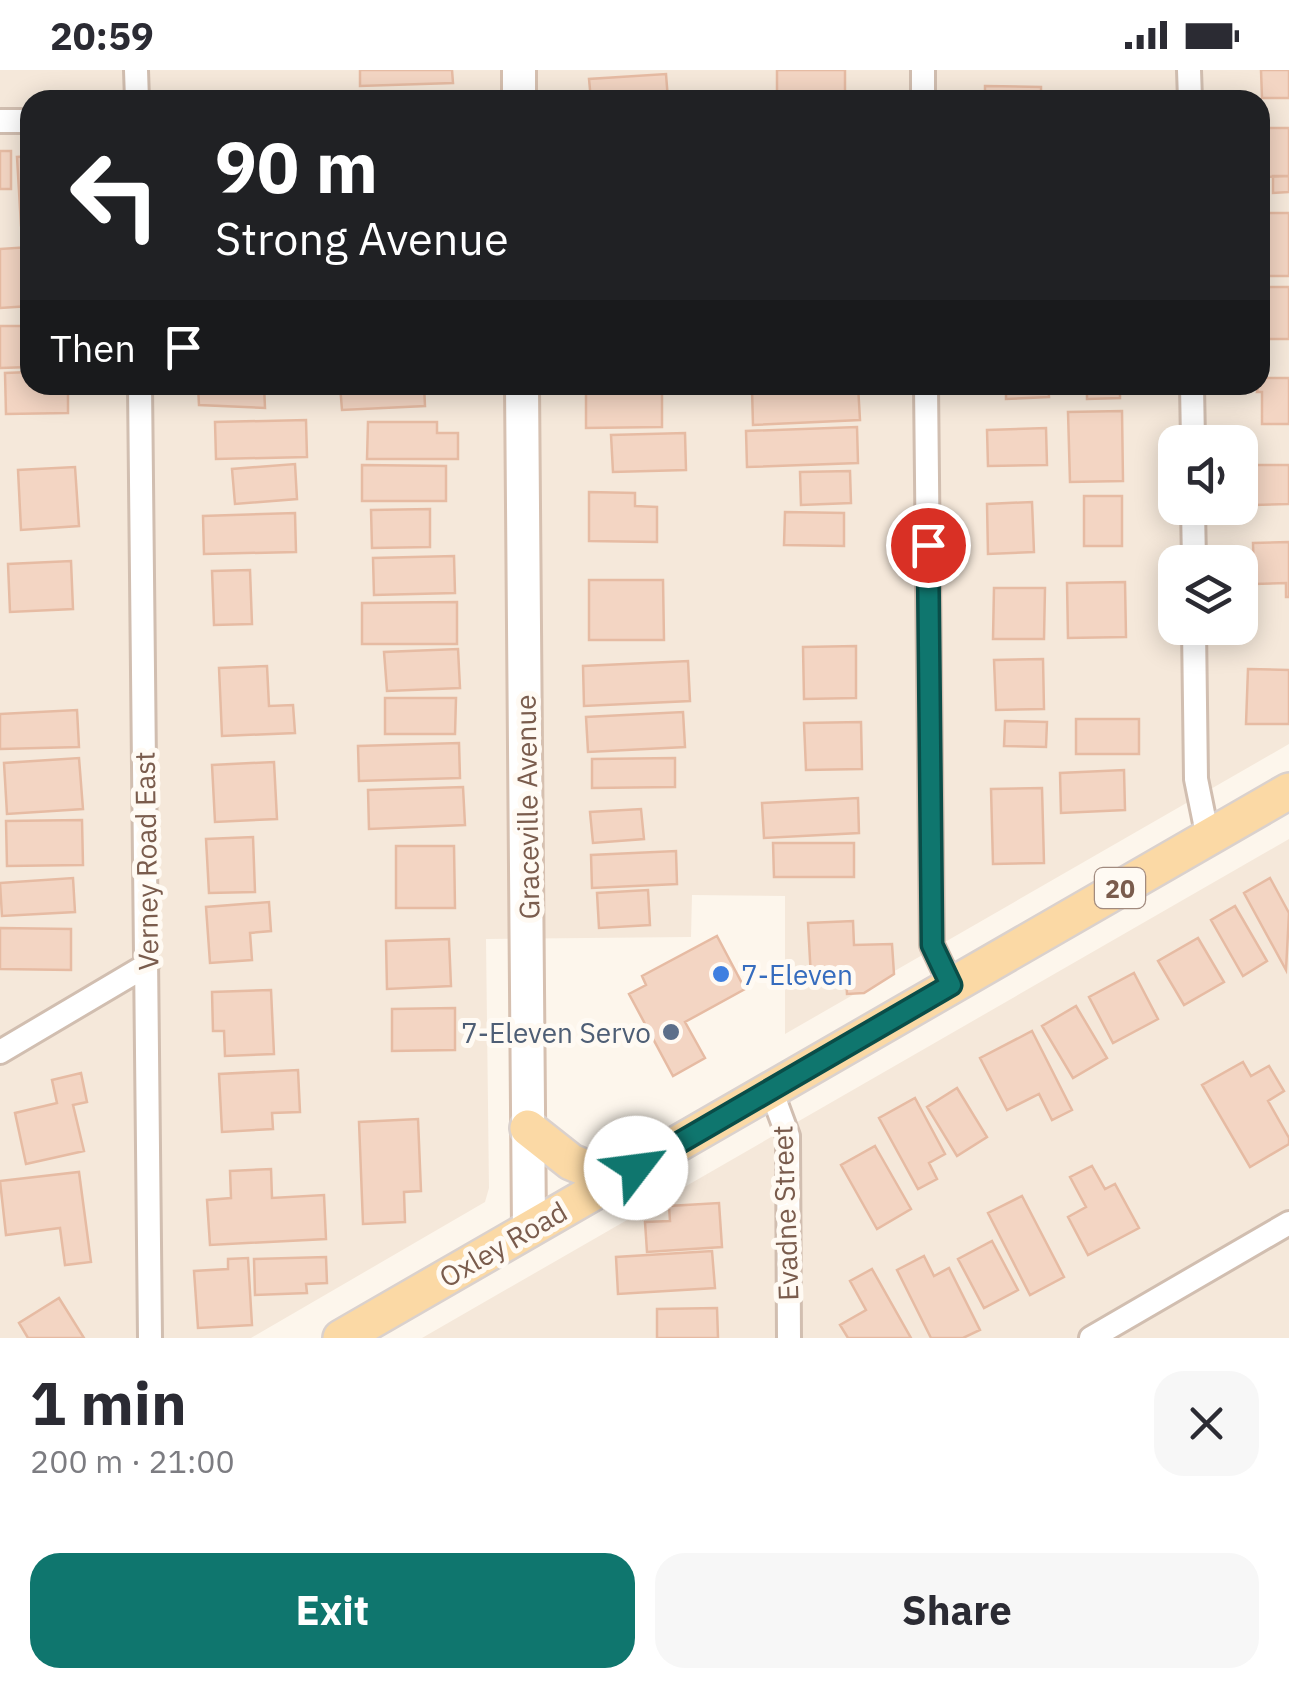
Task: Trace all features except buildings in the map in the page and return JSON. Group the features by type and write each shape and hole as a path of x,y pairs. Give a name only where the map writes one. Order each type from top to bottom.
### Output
{"main road":[{"name":"Graceville Avenue","path":"522,395 529,1230"},
{"name":"Oxley Road","path":"341,1338 376,1329 529,1230 1289,790"},
{"path":"528,1128 571,1162 614,1180"}],"street":[{"name":"Verney Road East","path":"140,395 150,1338"},
{"path":"926,395 932,945 951,985"},
{"path":"1192,395 1193,425"},
{"path":"1194,645 1196,779 1208,838"},
{"path":"0,1052 148,966"},
{"name":"Evadne Street","path":"771,1090 788,1136 789,1338"},
{"path":"1091,1338 1289,1223"}],"shaded area":[{"path":"0,70 1289,70 1289,744 785,1034 785,896 692,895 691,937 486,939 489,1188 485,1202 251,1338 0,1338"},
{"path":"1289,839 1289,1338 422,1338"}],"place":[{"name":"7-Eleven","path":"721,974"},
{"name":"7-Eleven Servo","path":"671,1032"}],"route":[{"path":"636,1168 951,985 932,945 928,545"}]}
